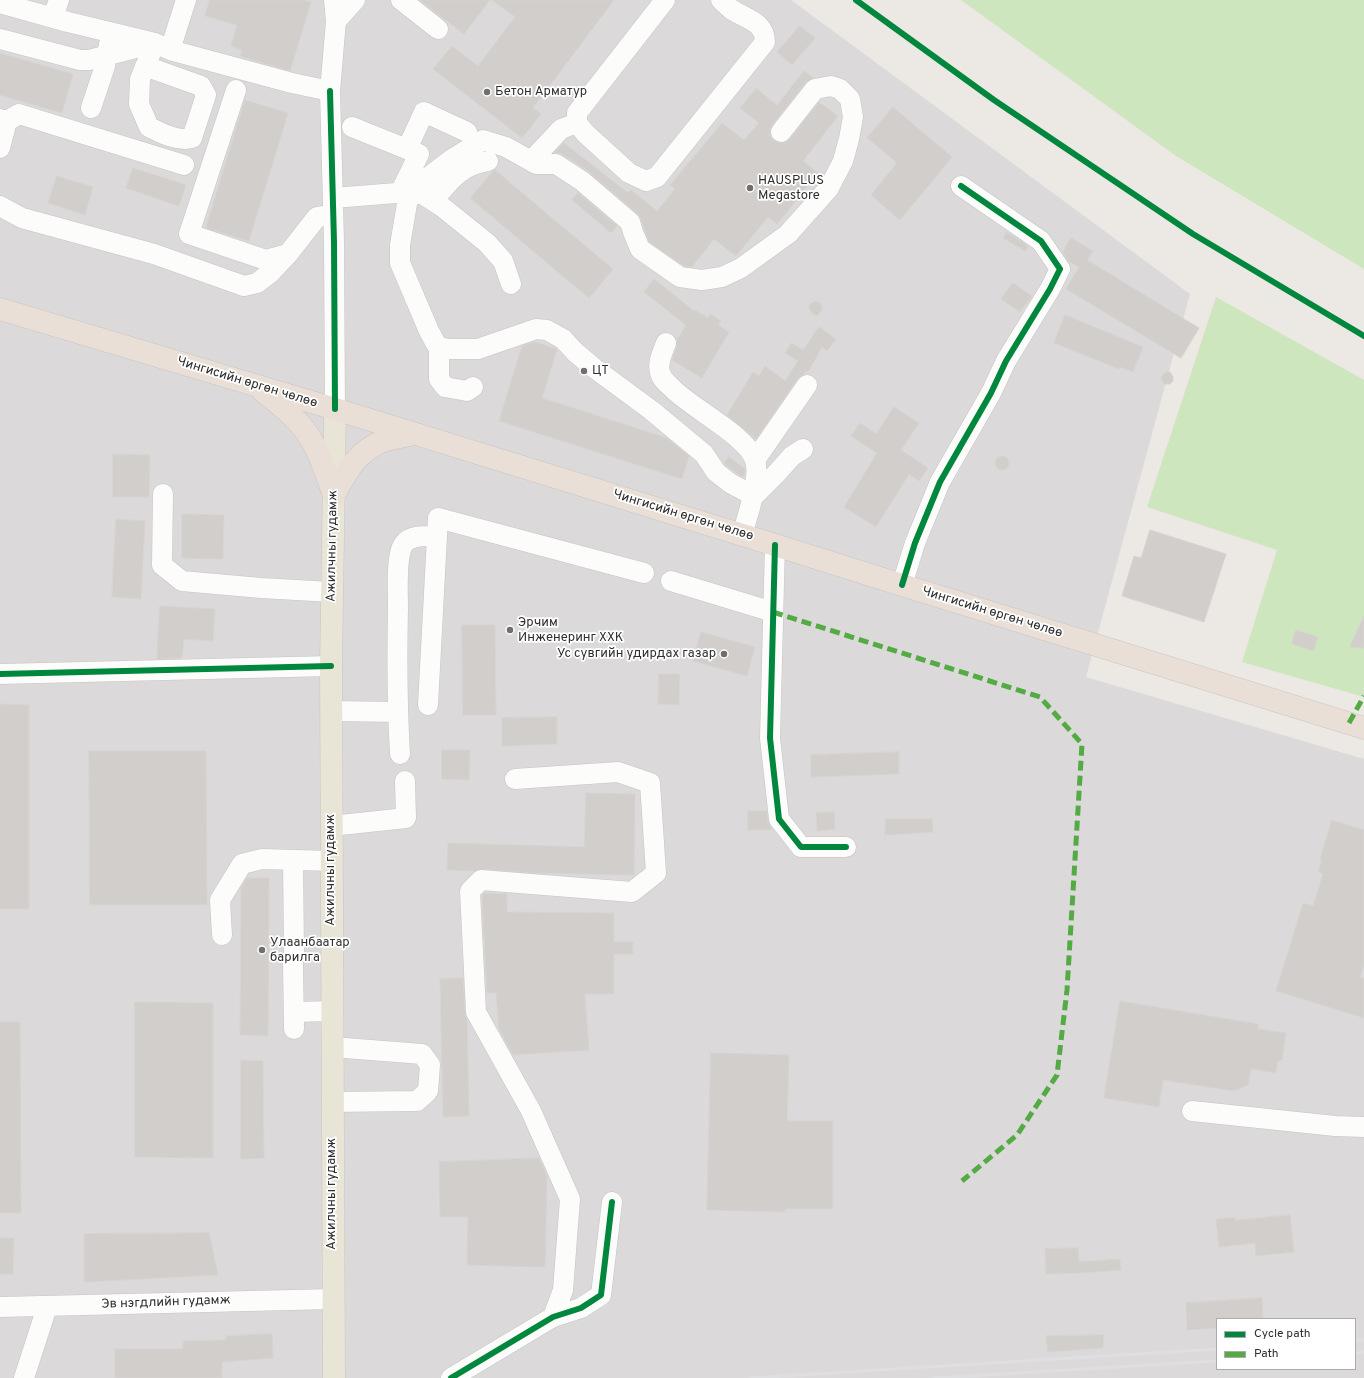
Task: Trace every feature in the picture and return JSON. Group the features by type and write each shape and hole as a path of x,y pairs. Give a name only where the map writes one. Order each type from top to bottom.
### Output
{"highway":[{"name":"Чингисийн өргөн чөлөө","path":"0,309 776,545 1364,728"},
{"path":"257,386 295,418 308,434 320,457 334,495"},
{"path":"334,495 349,467 358,457 384,441 414,434"}],"main road":[{"name":"Ажилчны гудамж","path":"334,1378 331,666 335,410"}],"street":[{"path":"146,66 162,47 186,0"},
{"path":"334,0 336,21 330,91 335,410"},
{"path":"336,21 355,0"},
{"path":"401,0 438,29"},
{"path":"665,0 578,113 577,123 585,133 630,173 646,181 657,177 765,42 765,34 756,22 730,8 721,0"},
{"path":"0,3 56,8 112,33 292,83 330,91"},
{"path":"91,108 105,66 106,55 112,33"},
{"path":"0,39 80,60 89,60 106,55 162,47"},
{"path":"405,193 452,159 483,140 506,147 536,164 556,164 582,181 630,222 640,248 680,277 702,280 722,277 741,268 788,234 829,188 844,160 849,139 853,117 850,99 840,89 831,86 815,89 781,132"},
{"path":"236,90 189,234 266,260 288,254"},
{"path":"406,149 424,112 467,132"},
{"path":"0,148 4,120 19,114 184,165"},
{"path":"531,161 561,129 577,123"},
{"path":"352,127 419,154 405,193 400,245 400,264 429,331 439,347 449,349 478,349 536,329 547,330 563,339 575,352 594,368 651,410 704,454 716,472 730,483 754,496"},
{"path":"433,201 460,172 472,165 488,161"},
{"path":"902,585 915,543 940,482 991,393 1006,361 1050,289 1060,269 1040,242 961,186"},
{"path":"0,206 22,218 154,254 244,286 257,283 270,273 288,254 317,217 333,206 405,193 424,195 441,206 487,243 503,261 511,284"},
{"path":"666,343 659,363 659,372 663,380 682,398 745,444 755,460 754,496 742,535"},
{"path":"439,347 439,379 445,387 467,391 473,387"},
{"path":"755,460 807,385"},
{"path":"754,496 792,456 803,449"},
{"path":"163,494 162,566 182,581 261,588 332,592"},
{"path":"428,705 438,518 644,573"},
{"path":"400,754 397,712 398,579 400,557 402,547 406,541 415,537 428,536"},
{"path":"776,545 770,738 779,819 801,847 846,847"},
{"path":"670,581 773,612"},
{"path":"0,674 331,666"},
{"path":"331,711 397,712"},
{"path":"515,779 618,772 650,783 656,873 632,892 481,880 470,891 476,1012 531,1111 570,1199 563,1290 553,1317"},
{"path":"331,826 406,818 405,780"},
{"path":"222,935 220,900 242,864 262,860 332,861"},
{"path":"293,860 294,1020 332,1011"},
{"path":"332,1047 422,1054 430,1065 428,1091 417,1101 332,1102"},
{"path":"1192,1111 1335,1126 1364,1127"},
{"path":"452,1378 553,1317 581,1308 601,1295 612,1202"},
{"name":"Эв нэгдлийн гудамж","path":"0,1307 333,1299"},
{"path":"24,1378 47,1307"}],"path":[{"path":"856,0 994,100 1193,234 1364,336"}],"shaded area":[{"path":"0,0 791,0 1190,294 1086,677 1364,759 1364,1378 0,1378"}],"green space":[{"path":"961,0 1364,0 1364,269 1176,156"},
{"path":"1216,297 1364,380 1364,697 1242,662 1277,550 1147,507"}],"building":[{"path":"210,0 304,0 311,2 290,71 240,56 242,50 231,46 237,25 205,16"},
{"path":"420,0 490,0 464,34"},
{"path":"492,0 614,0 533,108 541,114 522,138 433,69 452,46 478,66 515,17"},
{"path":"800,26 815,38 792,65 777,52"},
{"path":"0,53 73,74 62,113 0,95"},
{"path":"804,71 813,78 806,82 772,125 770,136 774,141 780,143 786,142 819,102 838,116 803,161 818,173 777,224 768,217 736,256 714,239 692,267 684,266 649,242 641,219 637,213 588,171 562,154 555,152 564,143 628,193 631,190 657,211 675,189 670,185 722,123 744,140 759,123 740,108 756,88 777,105"},
{"path":"245,100 288,113 249,241 206,228"},
{"path":"893,107 952,157 900,220 871,195 897,163 867,138"},
{"path":"133,168 186,185 179,206 126,188"},
{"path":"495,170 613,269 589,298 470,198"},
{"path":"57,176 93,187 85,215 48,203"},
{"path":"578,193 617,226 611,233 572,200"},
{"path":"1007,232 1028,246 1025,251 1003,238"},
{"path":"1071,238 1093,251 1087,260 1199,328 1181,358 1066,289 1079,267 1068,261 1063,252"},
{"path":"654,279 694,311 695,310 708,318 710,314 721,321 718,325 729,332 702,378 672,360 677,347 677,340 686,325 644,292"},
{"path":"1013,283 1032,296 1020,312 1001,299"},
{"path":"816,301 820,303 822,307 817,316 812,313 809,308 810,304"},
{"path":"1065,315 1143,347 1133,372 1120,367 1119,369 1054,343"},
{"path":"819,327 836,339 827,351 822,347 808,372 806,371 798,378 756,439 727,415 753,372 759,376 765,366 785,381 798,361 785,353 791,343 803,350"},
{"path":"535,342 557,349 542,398 667,438 689,456 682,479 499,421 522,346"},
{"path":"1170,372 1173,377 1173,381 1170,384 1164,384 1161,378 1162,376 1165,373"},
{"path":"894,407 919,423 901,450 928,468 919,481 909,474 876,527 844,507 877,453 851,436 860,423 876,434"},
{"path":"113,454 150,455 149,497 113,497"},
{"path":"999,456 1005,456 1009,460 1009,466 1005,470 999,470 995,466 995,460"},
{"path":"729,457 745,469 745,473 742,477 724,463"},
{"path":"182,514 224,515 223,559 182,558"},
{"path":"116,519 145,521 141,599 112,597"},
{"path":"1150,530 1226,554 1204,622 1122,596 1134,556 1141,558"},
{"path":"160,606 215,609 213,641 184,639 182,658 157,659"},
{"path":"1364,616 1364,648 1350,647"},
{"path":"462,625 495,625 496,715 463,715"},
{"path":"1296,630 1318,637 1313,651 1292,644"},
{"name":"Ус сувгийн удирдах газар","path":"701,632 755,647 747,676 693,661"},
{"path":"659,674 680,674 679,705 658,704"},
{"path":"0,704 29,705 29,909 0,909"},
{"path":"557,717 557,744 502,746 502,718"},
{"path":"442,750 470,750 469,780 442,779"},
{"path":"89,751 206,751 207,905 90,905"},
{"path":"899,752 899,774 811,777 811,755"},
{"path":"586,793 635,794 634,875 533,873 482,869 475,871 447,870 448,843 584,847"},
{"path":"748,811 767,811 768,821 772,830 748,830"},
{"path":"834,812 835,829 817,831 816,813"},
{"path":"886,819 932,819 933,832 885,835"},
{"path":"1332,820 1364,830 1364,965 1360,977 1364,979 1364,1018 1276,991 1303,903 1313,906 1323,874 1318,872 1322,860 1320,860"},
{"path":"247,878 269,878 268,1036 240,1035 241,888"},
{"path":"484,893 507,894 507,912 614,913 614,942 633,942 633,954 614,954 614,994 585,994 589,1050 513,1055 499,1029 496,993 487,993 482,896"},
{"path":"463,978 465,1013 467,1020 469,1116 443,1117 440,979"},
{"path":"1120,1001 1258,1024 1258,1029 1286,1033 1282,1060 1278,1061 1276,1073 1251,1069 1248,1085 1234,1091 1163,1080 1159,1107 1104,1098"},
{"path":"135,1002 213,1003 213,1158 135,1157"},
{"path":"0,1022 20,1022 21,1213 0,1213"},
{"path":"711,1053 789,1055 787,1121 833,1121 833,1209 785,1209 785,1212 707,1210"},
{"path":"241,1060 263,1061 264,1158 241,1159"},
{"path":"539,1158 547,1175 545,1267 467,1265 468,1217 440,1217 439,1162"},
{"path":"1290,1215 1294,1252 1256,1256 1255,1243 1219,1247 1216,1219 1235,1217 1235,1220"},
{"path":"209,1233 218,1275 84,1282 84,1234"},
{"path":"0,1238 14,1238 13,1274 0,1274"},
{"path":"1078,1248 1079,1262 1120,1259 1121,1270 1046,1274 1045,1249"},
{"path":"1262,1298 1263,1318 1216,1318 1216,1328 1187,1330 1186,1303"},
{"path":"272,1334 273,1358 222,1362 222,1378 115,1378 115,1349 183,1349 183,1341 226,1340 226,1336"},
{"path":"1104,1335 1103,1348 1048,1352 1046,1336"}],"railway":[{"path":"1356,1340 1364,1340"},
{"path":"750,1378 1216,1349"},
{"path":"1356,1353 1364,1352"},
{"path":"934,1378 1216,1361"}],"marked path":[{"path":"773,612 1040,697 1082,744 1067,990 1057,1075 1017,1135 962,1181"},
{"path":"1349,723 1364,696"}],"cycle path":[{"path":"856,0 994,100 1193,234 1364,336"},
{"path":"330,91 334,242 335,409"},
{"path":"902,585 915,543 940,482 991,393 1006,361 1050,289 1060,269 1041,241 961,186"},
{"path":"775,545 770,738 779,819 801,847 846,847"},
{"path":"0,674 331,666"},
{"path":"451,1378 553,1317 581,1308 601,1295 612,1202"}],"place":[{"name":"Бетон Арматур","path":"487,92"},
{"name":"HAUSPLUS Megastore","path":"750,188"},
{"name":"ЦТ","path":"584,371"},
{"name":"Эрчим Инженеринг ХХК","path":"510,630"},
{"name":"Ус сувгийн удирдах газар","path":"724,654"},
{"name":"Улаанбаатар барилга","path":"262,950"}]}
